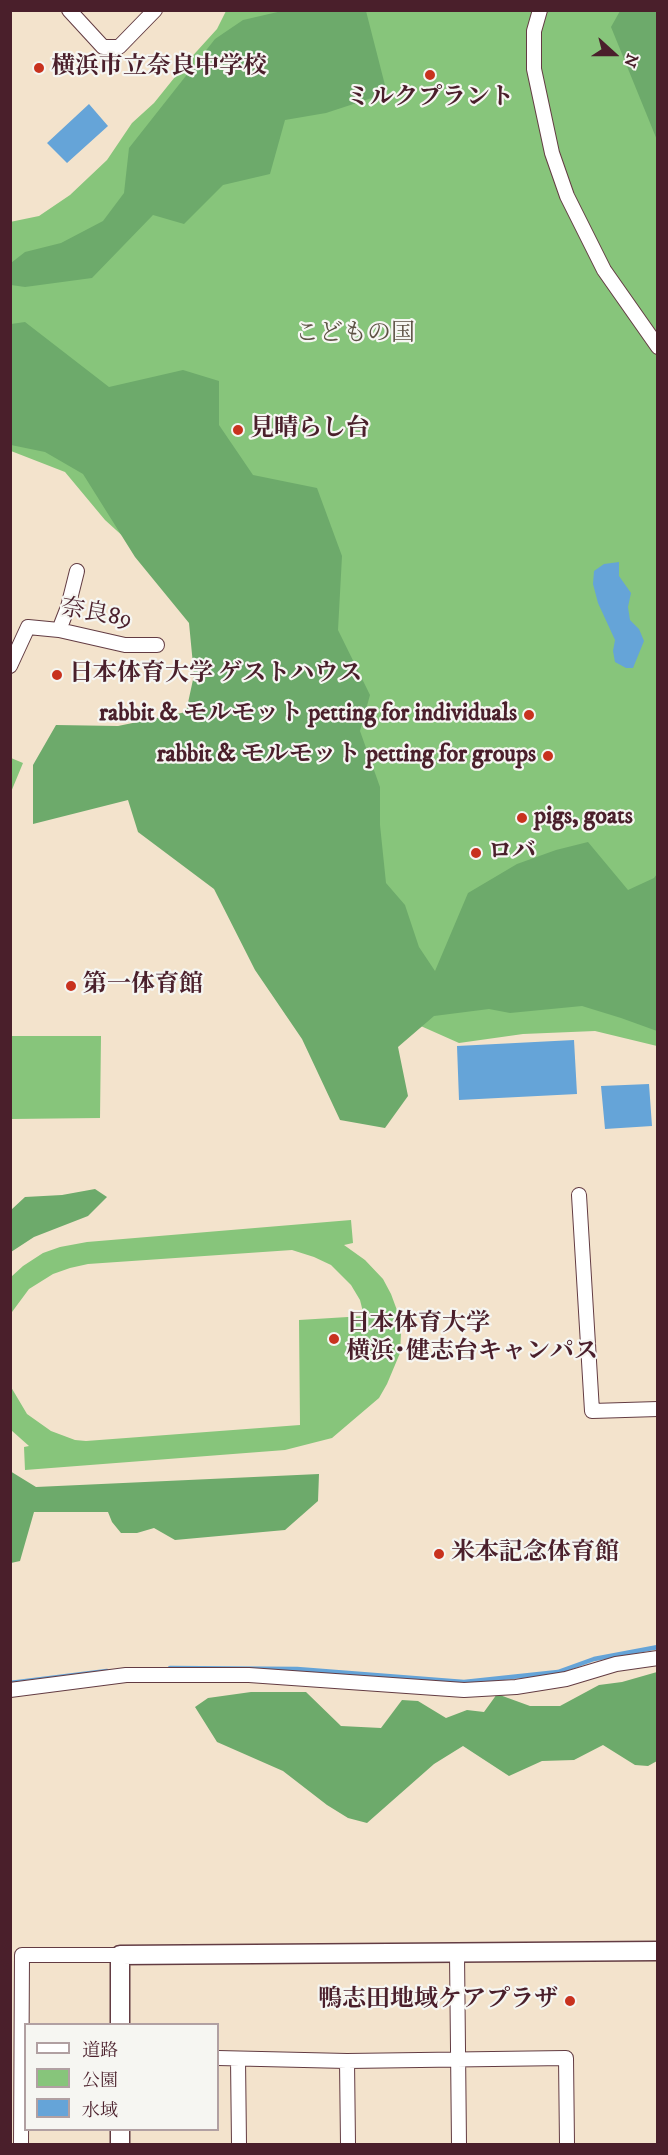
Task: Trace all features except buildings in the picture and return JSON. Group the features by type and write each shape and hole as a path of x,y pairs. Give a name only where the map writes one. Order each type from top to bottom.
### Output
{"street":[{"path":"69,10 103,47 119,47 155,10"},
{"path":"540,10 534,32 534,69 552,153 567,196 604,270 657,347"},
{"path":"58,630 68,607 77,571"},
{"name":"奈良89","path":"10,666 28,627 58,630 125,645 157,645"},
{"path":"579,1195 592,1411 657,1409"},
{"path":"10,1690 126,1675 249,1675 464,1690 516,1687 566,1679 616,1664 657,1658"},
{"path":"21,2145 22,1955 657,1952"},
{"path":"457,1954 459,2145"},
{"path":"120,1955 120,2023"},
{"path":"219,2058 347,2061 566,2058 567,2145"},
{"path":"238,2059 239,2145"},
{"path":"347,2061 348,2145"}],"green space":[{"name":"こどもの国","path":"226,11 657,11 657,1046 595,1031 523,1034 459,1043 405,1019 214,660 159,569 105,520 65,472 11,451 10,222 39,216 70,195 107,160 132,123 154,103 217,29"},
{"path":"282,11 366,11 387,93 326,113 285,120 270,174 223,185 184,224 153,215 92,278 25,287 11,285 11,263 25,252 61,243 103,221 124,193 129,148 215,39 243,20"},
{"path":"620,11 657,11 657,140 611,27"},
{"path":"25,322 109,387 183,370 219,381 219,425 253,475 317,488 342,556 338,630 370,695 360,731 380,787 380,825 386,883 405,905 419,947 435,971 468,893 517,864 556,850 588,842 628,890 654,878 657,874 657,1031 582,1006 510,1013 489,1009 434,1016 398,1047 408,1096 385,1128 340,1120 302,1039 255,970 214,889 138,832 128,800 33,824 33,765 56,725 118,726 186,712 194,675 189,623 135,557 83,474 45,452 11,445 11,324"},
{"path":"11,758 23,763 11,792"},
{"path":"11,1036 101,1036 100,1118 11,1119"},
{"path":"95,1189 107,1197 88,1216 34,1237 11,1252 11,1210 25,1197 62,1195"},
{"path":"351,1220 353,1243 344,1245 365,1260 383,1279 391,1294 398,1313 401,1333 400,1353 379,1398 332,1438 285,1450 25,1470 24,1447 29,1446 11,1430 11,1387 27,1414 51,1431 75,1440 300,1425 299,1320 364,1316 360,1300 351,1285 331,1265 292,1250 88,1264 70,1268 53,1274 29,1289 12,1312 11,1317 11,1277 23,1266 43,1253 87,1242"},
{"path":"10,1471 36,1487 319,1474 318,1501 285,1530 175,1540 154,1528 137,1533 121,1533 112,1522 108,1512 34,1512 20,1561 11,1563"},
{"path":"657,1672 657,1761 648,1766 635,1765 603,1745 574,1760 542,1761 509,1776 463,1746 434,1764 367,1823 348,1818 327,1805 283,1771 217,1742 195,1707 208,1698 251,1692 306,1692 341,1726 381,1728 402,1700 418,1701 446,1718 467,1710 484,1712 497,1694 530,1706 560,1706 599,1685 622,1682"}],"water":[{"path":"89,104 108,126 67,163 47,143"},
{"path":"619,562 619,576 631,593 628,607 630,620 639,629 644,641 633,668 626,668 615,662 613,651 615,640 598,603 593,584 594,571 604,564"},
{"path":"574,1040 577,1094 459,1100 457,1046"},
{"path":"649,1084 652,1126 605,1129 601,1086"}],"waterway":[{"path":"170,1668 297,1669 464,1682 558,1672 594,1659 658,1647"},
{"path":"10,1683 107,1671"}],"place":[{"name":"横浜市立奈良中学校","path":"39,68"},
{"name":"ミルクプラント","path":"430,75"},
{"name":"見晴らし台","path":"238,430"},
{"name":"日本体育大学 ゲストハウス","path":"57,675"},
{"name":"rabbit & モルモット petting for individuals","path":"529,715"},
{"name":"rabbit & モルモット petting for groups","path":"548,756"},
{"name":"pigs, goats","path":"522,818"},
{"name":"ロバ","path":"476,853"},
{"name":"第一体育館","path":"71,986"},
{"name":"日本体育大学 横浜･健志台キャンパス","path":"334,1339"},
{"name":"米本記念体育館","path":"439,1554"},
{"name":"鴨志田地域ケアプラザ","path":"570,2001"}]}
